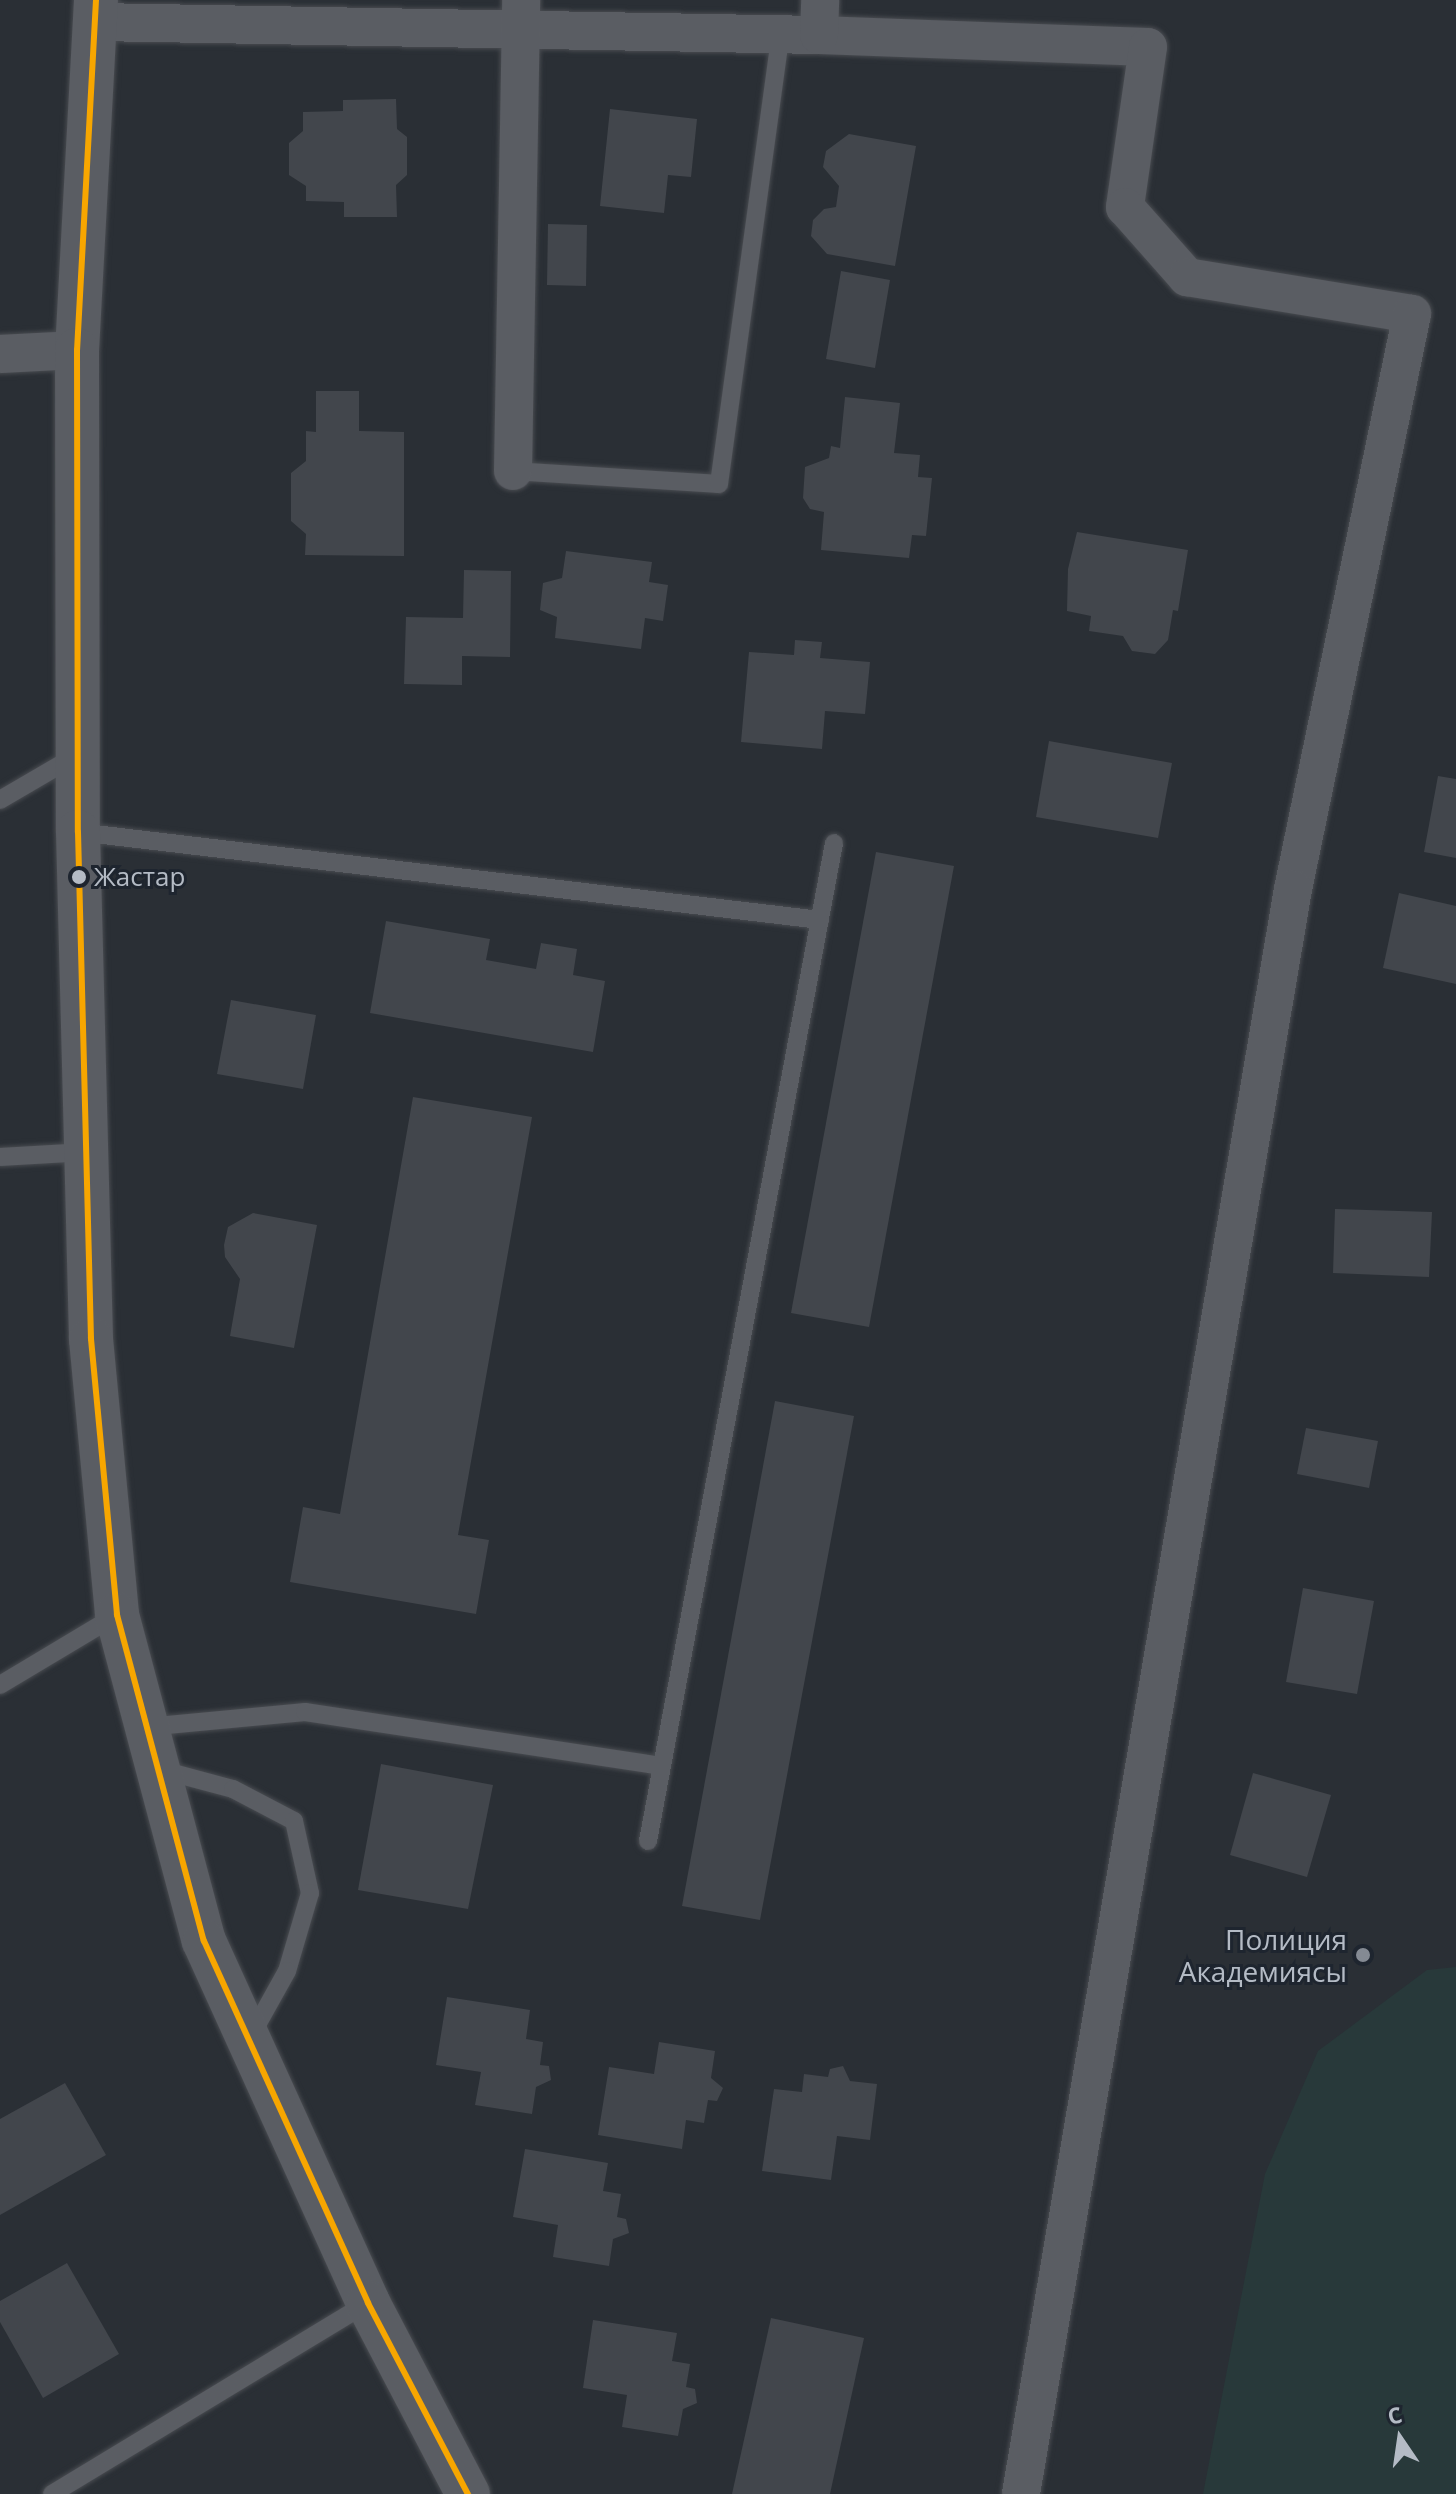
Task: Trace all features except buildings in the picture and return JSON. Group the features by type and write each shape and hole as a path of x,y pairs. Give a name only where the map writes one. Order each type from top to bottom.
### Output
{"street":[{"path":"468,2494 368,2303 204,1941 143,1728 117,1615 91,1339 78,832 77,350 96,11 521,15 781,34 819,17 1148,47 1125,207 1187,277 1412,314 1293,889 1021,2494"},
{"path":"513,471 521,15"},
{"path":"0,354 77,350"}],"lane":[{"path":"513,471 719,484 781,34"},
{"path":"0,800 79,754"},
{"path":"78,832 820,920"},
{"path":"648,1841 834,843"},
{"path":"0,1157 86,1152"},
{"path":"0,1685 117,1615"},
{"path":"143,1728 305,1712 661,1766"},
{"path":"155,1769 233,1789 294,1821 310,1893 287,1971 249,2040"},
{"path":"52,2494 368,2303"}],"shaded area":[{"path":"1456,1967 1456,2494 1203,2494 1265,2174 1318,2051 1427,1970"}],"transit line":[{"path":"96,0 77,350 78,832 91,1339 117,1615 204,1941 368,2303 468,2494"}],"place":[{"name":"Жастар","path":"79,877"},
{"name":"Полиция Академиясы","path":"1363,1955"}]}
